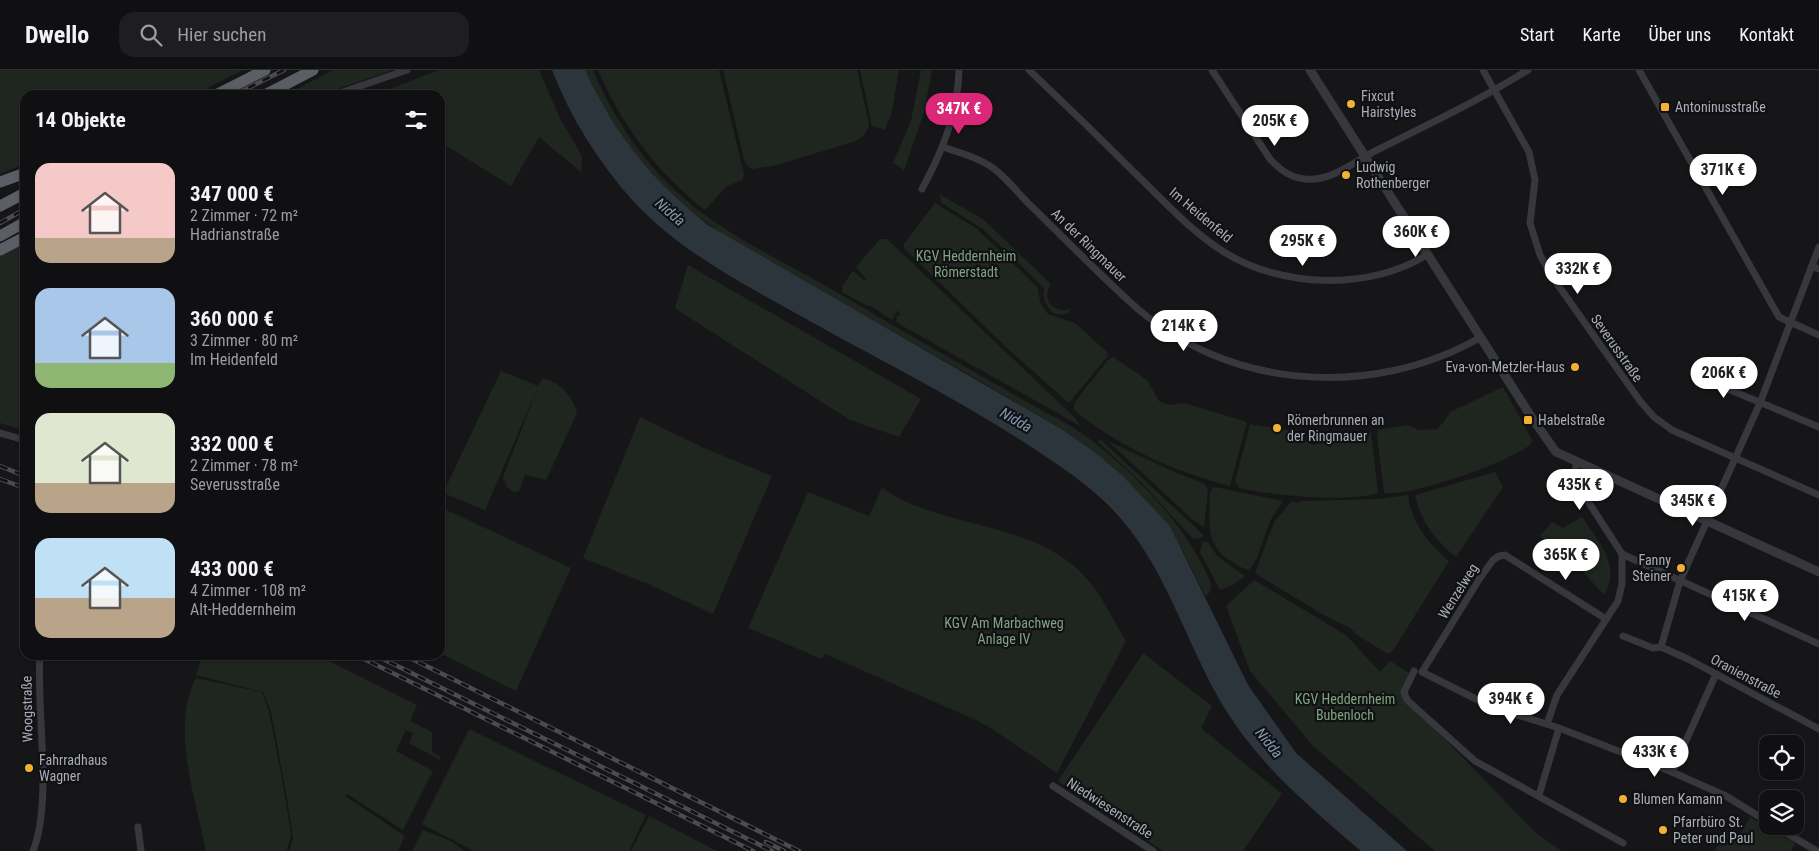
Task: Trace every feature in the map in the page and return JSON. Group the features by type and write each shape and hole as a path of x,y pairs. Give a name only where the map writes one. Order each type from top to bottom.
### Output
{"highway":[{"path":"226,90 265,70"},
{"path":"275,90 312,70"},
{"path":"0,182 20,175"},
{"path":"0,206 20,196"},
{"path":"0,236 20,225"},
{"path":"0,250 20,240"}],"street":[{"path":"349,90 407,70"},
{"path":"922,189 943,147 958,92 960,70"},
{"name":"Im Heidenfeld","path":"1030,70 1187,222 1223,252 1250,265 1294,277 1337,280 1356,279 1392,270 1428,254"},
{"path":"1212,70 1270,159 1285,172 1305,180 1321,178 1337,172 1494,91 1528,70"},
{"path":"1310,70 1556,452 1819,572"},
{"name":"Severusstraße","path":"1483,70 1531,160 1535,180 1532,229 1540,255 1552,278 1611,362 1654,417 1672,430 1819,495"},
{"path":"1638,70 1779,317 1819,336"},
{"name":"An der Ringmauer","path":"943,147 987,164 1131,303 1158,324 1215,356 1240,366 1294,376 1370,375 1414,367 1481,337"},
{"path":"1661,647 1680,581 1760,403 1815,268 1819,247"},
{"path":"1697,376 1819,427"},
{"path":"0,433 20,439"},
{"path":"1577,462 1573,478 1622,554 1819,644"},
{"path":"1547,724 1557,695 1618,601 1622,584 1622,554"},
{"name":"Wenzelweg","path":"1606,619 1505,555 1499,556 1493,560 1480,578 1404,692 1407,700 1475,761 1539,794 1623,843"},
{"name":"Oranienstraße","path":"1623,636 1653,648 1661,647 1819,729"},
{"name":"Woogstraße","path":"34,850 40,822 42,787 40,660"},
{"path":"1418,672 1492,707 1559,728 1672,772 1726,796 1759,816"},
{"path":"1672,772 1716,674"},
{"path":"1539,794 1559,728"},
{"name":"Niedwiesenstraße","path":"1053,786 1153,851"},
{"path":"138,827 141,851"},
{"path":"1789,835 1817,851"}],"green space":[{"path":"0,70 243,70 204,90 20,90 20,166 0,174"},
{"path":"333,70 393,70 335,90 295,90"},
{"path":"439,70 539,70 561,120 582,156 581,172 539,137 511,186 445,145 445,90 387,90"},
{"path":"585,70 593,70 613,111 652,167 684,199 718,225 1067,424 1106,452 1145,488 1180,529 1194,550 1210,581 1211,588 1206,597 1170,526 1123,476 1096,453 1063,430 973,377 731,240 682,205 647,169 626,143 602,104"},
{"path":"598,70 719,70 744,174 742,180 727,186 705,210 672,180 642,147 618,110"},
{"path":"723,70 857,70 869,124 867,130 853,142 773,166 752,169 747,166 744,160"},
{"path":"860,70 899,70 892,111 885,130 872,126"},
{"path":"921,70 932,70 924,113 904,170 893,163 911,121"},
{"path":"939,194 983,219 1051,284 1047,295 1050,304 1059,309 1071,309 1068,313 1062,315 1053,312 1044,299 1044,288 984,230 942,203"},
{"name":"KGV Heddernheim Römerstadt","path":"935,203 976,228 1025,275 1038,288 1040,302 1048,314 1075,323 1107,352 1108,356 1069,403 1010,351 904,248 904,244"},
{"path":"880,239 887,239 1072,415 1082,427 896,322 897,316 900,315 898,310 892,320 871,306 843,293 842,286 853,271 865,281 866,279 856,267"},
{"path":"20,243 20,429 0,423 0,253"},
{"path":"688,265 921,399 899,437 850,420 675,308"},
{"path":"1113,357 1147,380 1159,401 1168,405 1184,403 1247,422 1230,486 1188,473 1148,456 1109,435 1074,410 1074,403 1108,360"},
{"path":"501,371 538,386 542,379 554,382 573,401 577,413 546,480 525,475 519,491 514,492 507,487 503,477 538,387 485,510 445,494 445,489"},
{"path":"1503,387 1532,440 1531,444 1503,460 1459,477 1415,490 1384,493 1377,436 1378,430 1407,425 1419,430 1436,429 1443,423 1450,412"},
{"path":"640,417 702,447 772,476 713,614 648,584 583,558"},
{"path":"1250,424 1293,431 1302,440 1313,445 1329,442 1339,433 1371,432 1378,493 1365,496 1329,498 1270,493 1239,488 1235,482"},
{"path":"1101,440 1204,536 1198,539 1192,538 1142,483 1097,441"},
{"path":"1108,441 1205,484 1208,491 1204,527 1193,520"},
{"path":"1495,472 1503,487 1456,557 1430,530 1421,514 1415,495"},
{"path":"1215,487 1283,501 1270,521 1257,558 1250,570 1223,556 1213,541 1209,523 1210,494 1212,488"},
{"name":"KGV Am Marbachweg Anlage IV","path":"882,488 907,502 933,512 1016,535 1043,546 1067,560 1088,580 1103,602 1126,641 1057,773 976,720 825,654 822,659 748,628 808,492 869,516"},
{"path":"1408,495 1413,515 1422,532 1427,540 1449,561 1392,652 1388,654 1357,635 1350,628 1322,614 1255,573 1274,522 1292,501 1298,503 1302,501 1378,499"},
{"path":"445,509 571,568 516,691 445,656"},
{"path":"1582,517 1601,545 1609,564 1609,584 1604,595 1573,561 1540,536 1552,522 1563,528"},
{"path":"1202,542 1208,542 1217,556 1245,576 1233,585 1220,590 1200,552"},
{"name":"KGV Heddernheim Bubenloch","path":"1254,580 1346,635 1380,672 1390,661 1409,673 1401,694 1537,834 1562,851 1435,851 1313,746 1250,671 1226,606"},
{"path":"1143,653 1212,706 1201,728 1282,794 1243,851 1163,851 1058,781"},
{"path":"200,660 327,660 417,705 410,721 432,732 432,752 440,756 440,760 409,743 413,733 406,730 396,751 433,771 403,830 347,794 345,796 405,836 398,851 289,851 293,839 288,804 271,711 263,692 196,675"},
{"path":"196,678 262,692 269,712 291,834 287,851 206,851 192,787 185,740 185,718 189,697"},
{"path":"469,729 646,815 629,851 474,851 422,824"},
{"path":"649,816 717,851 631,851"},
{"path":"1750,817 1759,822 1759,835 1781,835 1795,843 1791,851 1715,851 1726,830 1739,837"},
{"path":"423,830 451,841 465,851 412,851"}],"water":[{"name":"Nidda","path":"552,70 585,70 610,116 637,155 669,191 708,225 1063,430 1096,453 1123,476 1170,526 1248,685 1296,753 1407,851 1361,851 1270,768 1239,730 1225,709 1210,683 1171,600 1142,547 1124,522 1103,500 1062,468 990,421 742,283 704,260 667,233 634,202 609,172 577,123"}],"railway":[{"path":"244,90 284,70"},
{"path":"0,223 20,212"},
{"path":"0,466 20,474"},
{"path":"0,479 20,486"},
{"path":"366,660 753,851"},
{"path":"385,660 772,851"},
{"path":"414,660 799,851"},
{"path":"766,842 784,851"}],"place":[{"name":"Fixcut Hairstyles","path":"1351,104"},
{"name":"Antoninusstraße","path":"1665,107"},
{"name":"Ludwig Rothenberger","path":"1346,175"},
{"name":"Eva-von-Metzler-Haus","path":"1575,367"},
{"name":"Habelstraße","path":"1528,420"},
{"name":"Römerbrunnen an der Ringmauer","path":"1277,428"},
{"name":"Fanny Steiner","path":"1681,568"},
{"name":"Fahrradhaus Wagner","path":"29,768"},
{"name":"Blumen Kamann","path":"1623,799"},
{"name":"Pfarrbüro St. Peter und Paul","path":"1663,830"}]}
